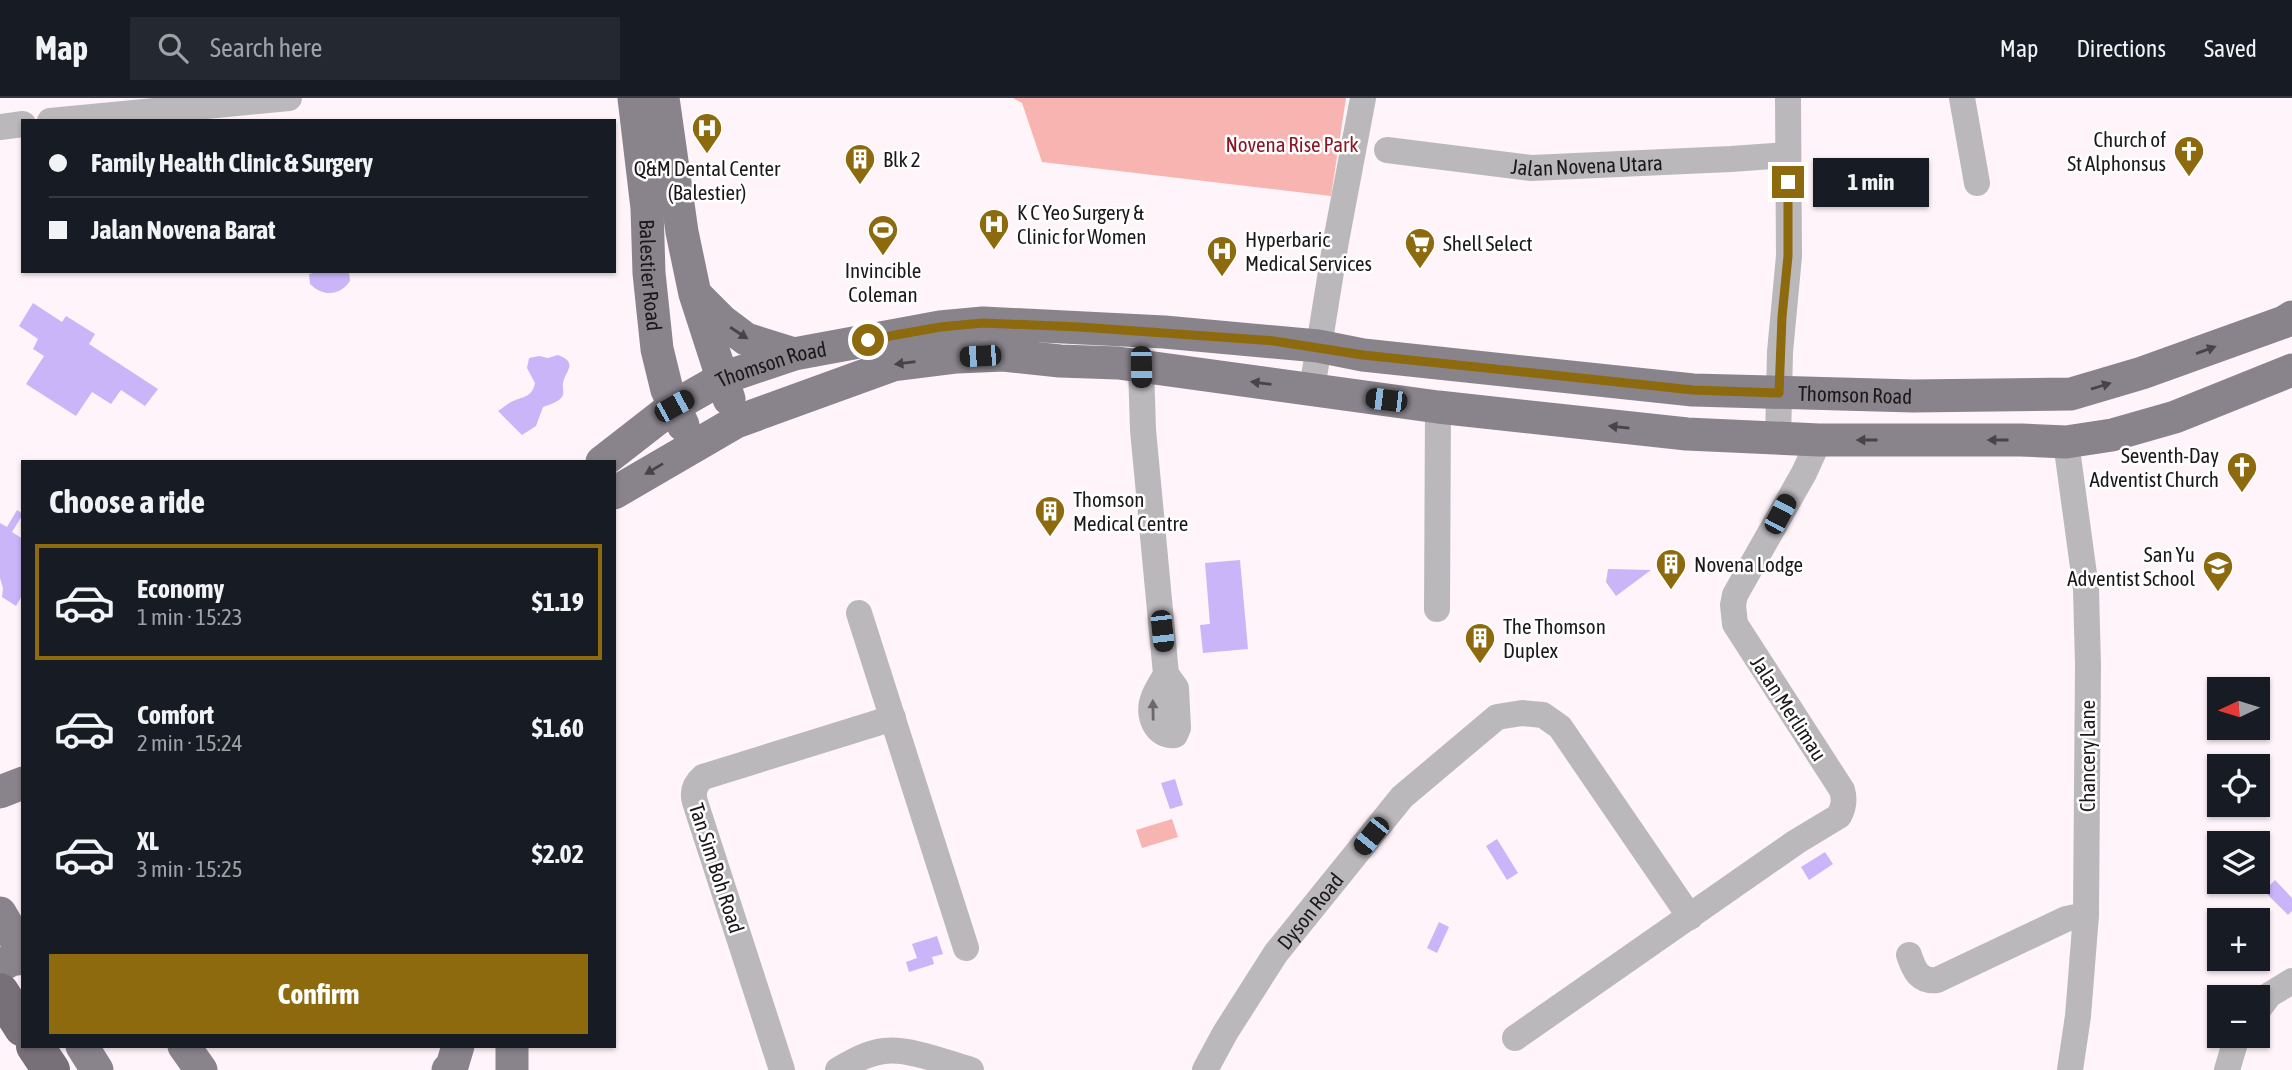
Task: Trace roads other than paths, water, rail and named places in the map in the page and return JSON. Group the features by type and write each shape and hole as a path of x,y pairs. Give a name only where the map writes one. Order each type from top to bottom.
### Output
{"highway":[{"path":"0,992 21,1025"},
{"path":"36,1048 51,1070"}],"main road":[{"name":"Balestier Road","path":"634,98 647,208 649,273 657,349 667,390 693,446"},
{"name":"Balestier Road","path":"663,98 682,232 695,294 736,422"},
{"path":"695,294 722,321 746,339 799,354 855,379"},
{"name":"Thomson Road","path":"607,458 674,406 723,378 799,354 940,327 983,323 1152,331 1318,346 1363,355 1693,390 1913,396 2071,394 2142,373 2292,317"},
{"path":"607,458 631,432 640,413 657,349"},
{"name":"Thomson Road","path":"616,492 736,422 893,365 957,357 1003,355 1118,363 1438,407 1674,433 1819,440 2067,442 2112,435 2175,418 2292,370"},
{"path":"1359,397 1363,355"},
{"path":"0,913 21,949"},
{"path":"0,966 21,958"},
{"path":"83,1048 97,1070"},
{"path":"185,1048 201,1070"},
{"path":"448,1070 452,1066 456,1048"},
{"path":"512,1048 512,1070"}],"street":[{"path":"71,119 289,98"},
{"path":"1312,389 1363,98"},
{"path":"1778,439 1782,317 1788,256 1788,98"},
{"path":"1962,98 1977,183"},
{"path":"0,127 21,124"},
{"name":"Jalan Novena Utara","path":"1387,150 1531,168 1788,155"},
{"path":"1141,367 1143,430 1166,674"},
{"path":"1437,610 1438,407"},
{"name":"Jalan Merlimau","path":"1515,1038 1796,842 1839,816 1844,803 1842,790 1735,624 1733,615 1735,595 1804,473 1819,440"},
{"name":"Chancery Lane","path":"2067,442 2087,589 2085,915 2078,1016 2070,1070"},
{"path":"859,613 965,948"},
{"name":"Dyson Road","path":"1205,1070 1276,954 1402,797 1497,718 1522,713 1543,715 1560,727 1690,917"},
{"name":"Tan Sim Boh Road","path":"782,1070 695,802 695,785 703,777 893,718"},
{"path":"1909,955 1914,969 1922,979 1937,980 2066,919 2085,915"},
{"path":"2270,994 2292,981"},
{"path":"2227,1070 2233,1048"},
{"path":"838,1070 864,1056 885,1050 907,1052 971,1070"}],"place":[{"name":"Q&M Dental Center (Balestier)","path":"707,155"},
{"name":"Church of St Alphonsus","path":"2189,178"},
{"name":"Blk 2","path":"860,186"},
{"name":"K C Yeo Surgery & Clinic for Women","path":"994,251"},
{"name":"Invincible Coleman","path":"883,257"},
{"name":"Shell Select","path":"1420,270"},
{"name":"Hyperbaric Medical Services","path":"1222,278"},
{"name":"Seventh-Day Adventist Church","path":"2242,494"},
{"name":"Thomson Medical Centre","path":"1050,538"},
{"name":"Novena Lodge","path":"1671,591"},
{"name":"San Yu Adventist School","path":"2218,593"},
{"name":"The Thomson Duplex","path":"1480,665"}],"park label":[{"name":"Novena Rise Park","path":"1292,144"}]}
